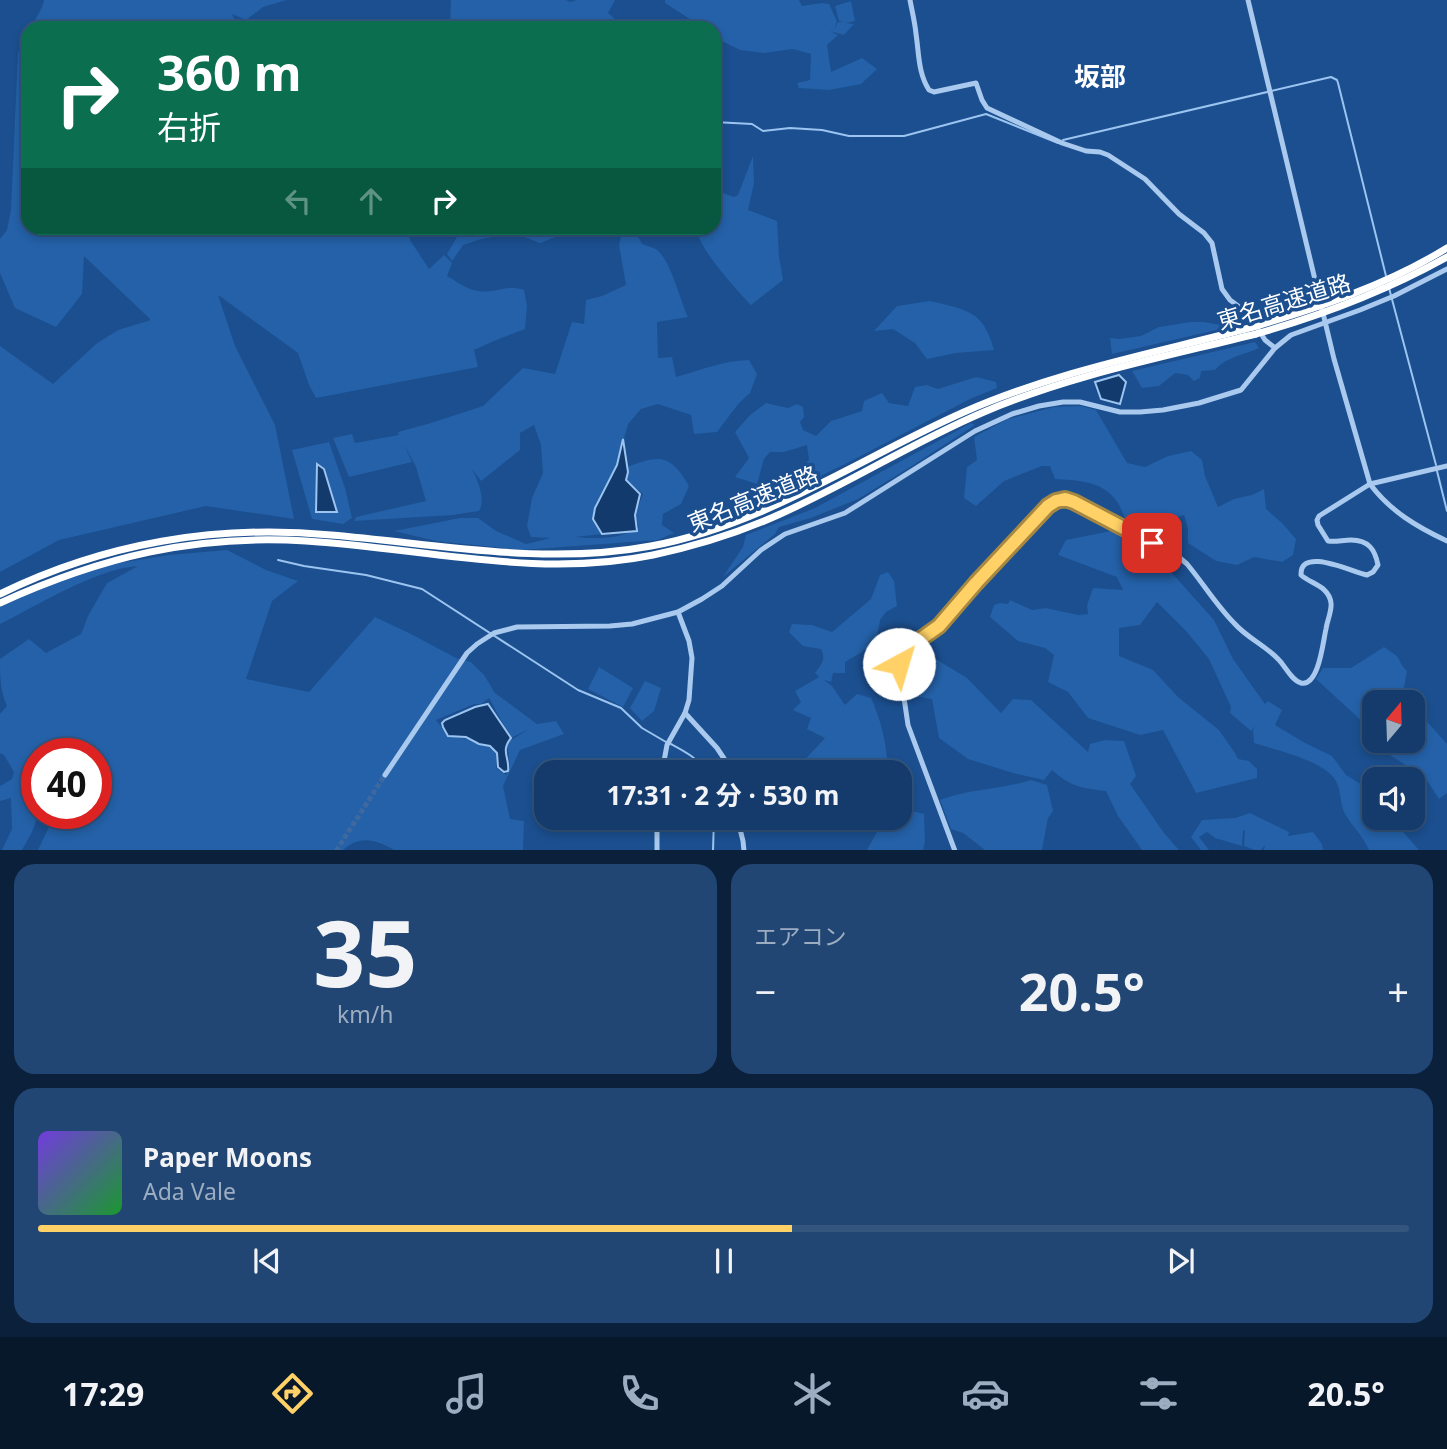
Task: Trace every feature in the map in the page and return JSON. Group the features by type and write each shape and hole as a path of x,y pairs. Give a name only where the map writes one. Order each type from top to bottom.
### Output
{"highway":[{"name":"東名高速道路","path":"0,603 61,577 111,560 172,547 221,541 305,541 534,564 626,560 698,544 751,527 954,425 1072,376 1113,361 1254,331 1348,296 1447,248"},
{"name":"東名高速道路","path":"0,594 45,573 110,552 169,539 228,532 332,535 532,555 602,553 654,546 703,534 748,518 962,412 1019,390 1125,366 1316,316 1414,275 1447,257"}],"street":[{"path":"910,0 918,60 929,90 934,92 976,83 987,107 1059,142 1108,155 1145,179 1212,243 1222,289 1230,300 1249,314 1265,340 1275,348"},
{"path":"1248,0 1325,323 1370,484 1397,513 1447,541"},
{"path":"385,775 467,653 492,635 517,627 632,624 678,612 722,586 761,550 785,534 845,513 994,421 1039,406 1063,402 1080,402 1120,412 1140,412 1199,403 1241,390 1275,348 1291,335 1391,297 1447,269"},
{"path":"955,850 908,725 898,657 939,626 1048,506 1065,499 1074,502 1180,558 1234,624 1272,653 1300,683 1312,678 1318,667 1331,603 1322,588 1301,575 1303,565 1310,562 1338,565 1367,575 1378,565 1376,552 1371,547 1353,540 1328,541 1317,520 1323,512 1370,484 1447,466"},
{"path":"664,760 668,742 689,701 692,658 678,612"},
{"path":"685,713 725,760"},
{"path":"657,830 657,850"},
{"path":"740,830 744,850"}],"shaded area":[{"path":"44,0 287,0 263,7 246,20 232,14 235,21 35,21"},
{"path":"451,0 615,0 608,13 617,21 450,21"},
{"path":"665,0 799,0 802,6 829,4 837,21 834,30 838,22 843,22 839,21 835,6 851,1 855,21 846,23 854,24 844,35 830,31 838,35 827,45 831,72 862,58 877,69 861,84 829,90 799,88 797,83 810,80 811,54 793,49 764,53 740,50 721,40 721,21 693,21 665,3"},
{"path":"21,47 21,235 409,235 429,269 444,255 452,263 447,276 470,289 484,292 512,288 524,290 527,306 525,329 474,350 478,367 316,398 298,353 218,295 235,346 275,425 294,519 206,506 59,540 0,572 0,346 53,384 96,344 118,330 151,320 84,256 82,294 56,327 15,308 0,273 0,239 7,230 11,210 18,53"},
{"path":"753,156 754,183 748,210 777,221 783,280 751,305 710,257 698,235 721,235 721,191 734,197 738,195"},
{"path":"503,235 463,245 452,261 447,254 457,237"},
{"path":"519,235 561,235 540,243"},
{"path":"622,235 634,235 642,244 662,255 671,272 688,317 657,322 658,358 672,357 676,377 720,364 749,360 757,374 750,393 717,432 694,434 691,415 658,404 641,409 628,424 617,465 596,505 593,519 602,534 575,537 608,537 639,528 635,515 643,494 626,480 628,467 657,459 676,468 689,486 681,504 663,514 662,525 674,533 658,540 521,550 436,541 394,531 460,518 478,518 496,531 526,544 551,538 531,537 527,526 532,498 543,473 541,445 534,425 520,433 520,450 481,481 472,469 481,496 479,511 354,521 356,517 426,501 416,467 404,444 412,462 349,477 333,438 352,434 355,443 399,435 398,432 483,406 523,368 555,374 572,322 584,324 586,300 626,285 619,245"},
{"path":"930,301 964,310 979,319 994,350 927,359 915,343 893,329 874,331 897,306"},
{"path":"1190,322 1227,326 1112,354 1110,338 1141,336 1159,327"},
{"path":"1255,342 1259,348 1230,359 1215,370 1201,371 1200,378 1194,381 1188,375 1175,373 1159,386 1142,388 1132,371"},
{"path":"1119,375 1126,382 1120,404 1101,399 1095,382"},
{"path":"976,377 996,382 997,388 970,399 786,493 794,473 809,460 807,445 784,452 770,452 764,459 757,484 735,477 749,458 735,432 750,415 766,403 788,408 797,404 803,407 804,417 800,422 803,430 816,436 831,421 862,411 864,401 882,393 889,403 908,406 915,387 927,385 938,389"},
{"path":"1081,406 1096,410 1127,463 1145,467 1168,456 1191,451 1202,460 1205,476 1218,507 1264,489 1266,509 1296,539 1293,555 1282,562 1254,557 1237,565 1216,561 1188,543 1188,528 1184,515 1158,523 1125,518 1109,492 1087,482 1055,479 1050,466 1042,466 1004,481 976,506 964,498 967,467 977,460 974,437 1008,419 1054,407"},
{"path":"971,423 975,425 858,499 811,518 779,527 775,534 723,577 743,547 746,535 815,508"},
{"path":"623,439 628,472 626,480 640,494 635,515 637,531 602,534 593,519 595,508 617,465"},
{"path":"329,442 352,518 343,524 312,519 292,450"},
{"path":"317,464 324,469 337,512 316,512"},
{"path":"1121,529 1145,543 1214,620 1233,659 1265,704 1268,701 1282,710 1275,725 1332,756 1346,775 1362,785 1362,830 1401,830 1419,850 1369,850 1345,814 1334,778 1319,766 1297,756 1254,743 1255,726 1251,731 1230,713 1231,707 1209,659 1157,602 1140,625 1119,628 1119,656 1153,670 1178,697 1219,730 1238,759 1249,761 1257,769 1257,778 1196,793 1163,730 1140,735 1088,718 1068,692 1048,682 1054,655 1045,648 1018,641 990,617 994,605 1008,604 1010,600 1032,610 1046,608 1078,615 1088,614 1087,605 1093,588 1123,590 1117,577 1058,555 1066,540"},
{"path":"227,550 266,570 298,581 272,601 246,679 309,692 375,617 456,658 471,662 484,675 495,693 537,724 556,721 564,734 520,750 503,786 510,819 524,821 523,850 394,850 367,840 343,850 38,850 48,829 112,829 112,738 21,738 21,829 33,829 22,850 2,850 12,829 11,798 0,801 0,786 12,779 14,772 0,753 0,714 7,706 0,677 0,659 29,639 46,653 81,634 107,583 138,566 86,581 0,624 0,607 30,592 101,566 169,555","holes":["489,698 511,738 529,729 507,743 510,767 506,775 496,768 497,753 492,749 474,741 448,736 436,720 474,704 481,704"]},
{"path":"888,572 894,581 897,606 886,612 880,620 877,637 867,649 845,662 845,673 833,673 831,682 824,680 832,686 845,705 857,694 871,698 883,734 887,760 805,760 825,738 807,729 811,718 793,710 801,702 795,691 819,677 815,673 823,656 821,649 803,646 789,632 792,624 812,625 832,632 871,599 880,575"},
{"path":"1384,647 1397,656 1407,671 1404,690 1362,690 1362,721 1316,679 1323,668 1351,668"},
{"path":"929,655 967,678 1001,713 1013,699 1031,700 1088,752 1090,744 1105,740 1124,741 1136,776 1130,784 1179,850 1142,850 1118,816 1106,791 1077,786 1052,770 1044,780 968,759 939,738 932,699 909,695 912,678"},
{"path":"599,667 633,688 623,707 588,689"},
{"path":"645,681 661,688 654,711 642,721 630,708"},
{"path":"488,704 511,738 506,747 508,771 504,772 498,767 497,753 490,746 466,737 448,736 443,727 445,720"},
{"path":"1425,719 1447,744 1447,793 1439,799 1425,778 1425,767 1409,767 1386,753 1425,753"},
{"path":"1031,780 1047,785 1053,811 1048,818 1042,850 985,850 963,833 951,829 940,800"},
{"path":"912,811 924,814 923,850 867,850 877,832 912,830"},
{"path":"1250,813 1289,832 1288,836 1313,832 1323,850 1264,850 1265,845 1261,850 1255,850 1244,846 1243,830 1242,846 1215,838 1207,832 1199,837 1209,850 1201,850 1191,837 1202,820 1235,818"}],"waterway":[{"path":"1063,140 1331,77 1338,83 1386,276"},
{"path":"721,122 752,124 763,131 790,128 822,130 849,136 904,136 986,114 1058,143"},
{"path":"1389,288 1436,465"},
{"path":"1437,471 1447,511"},
{"path":"278,560 366,575 422,589 578,690 621,708 642,728 666,742"},
{"path":"671,744 696,760"},
{"path":"713,850 714,830"}],"tunnel":[{"path":"337,850 385,775"}],"district":[{"name":"坂部","path":"1100,77"}],"route":[{"path":"899,664 898,657 901,653 939,626 1011,545 1056,501 1065,499 1074,502 1152,543"}]}
